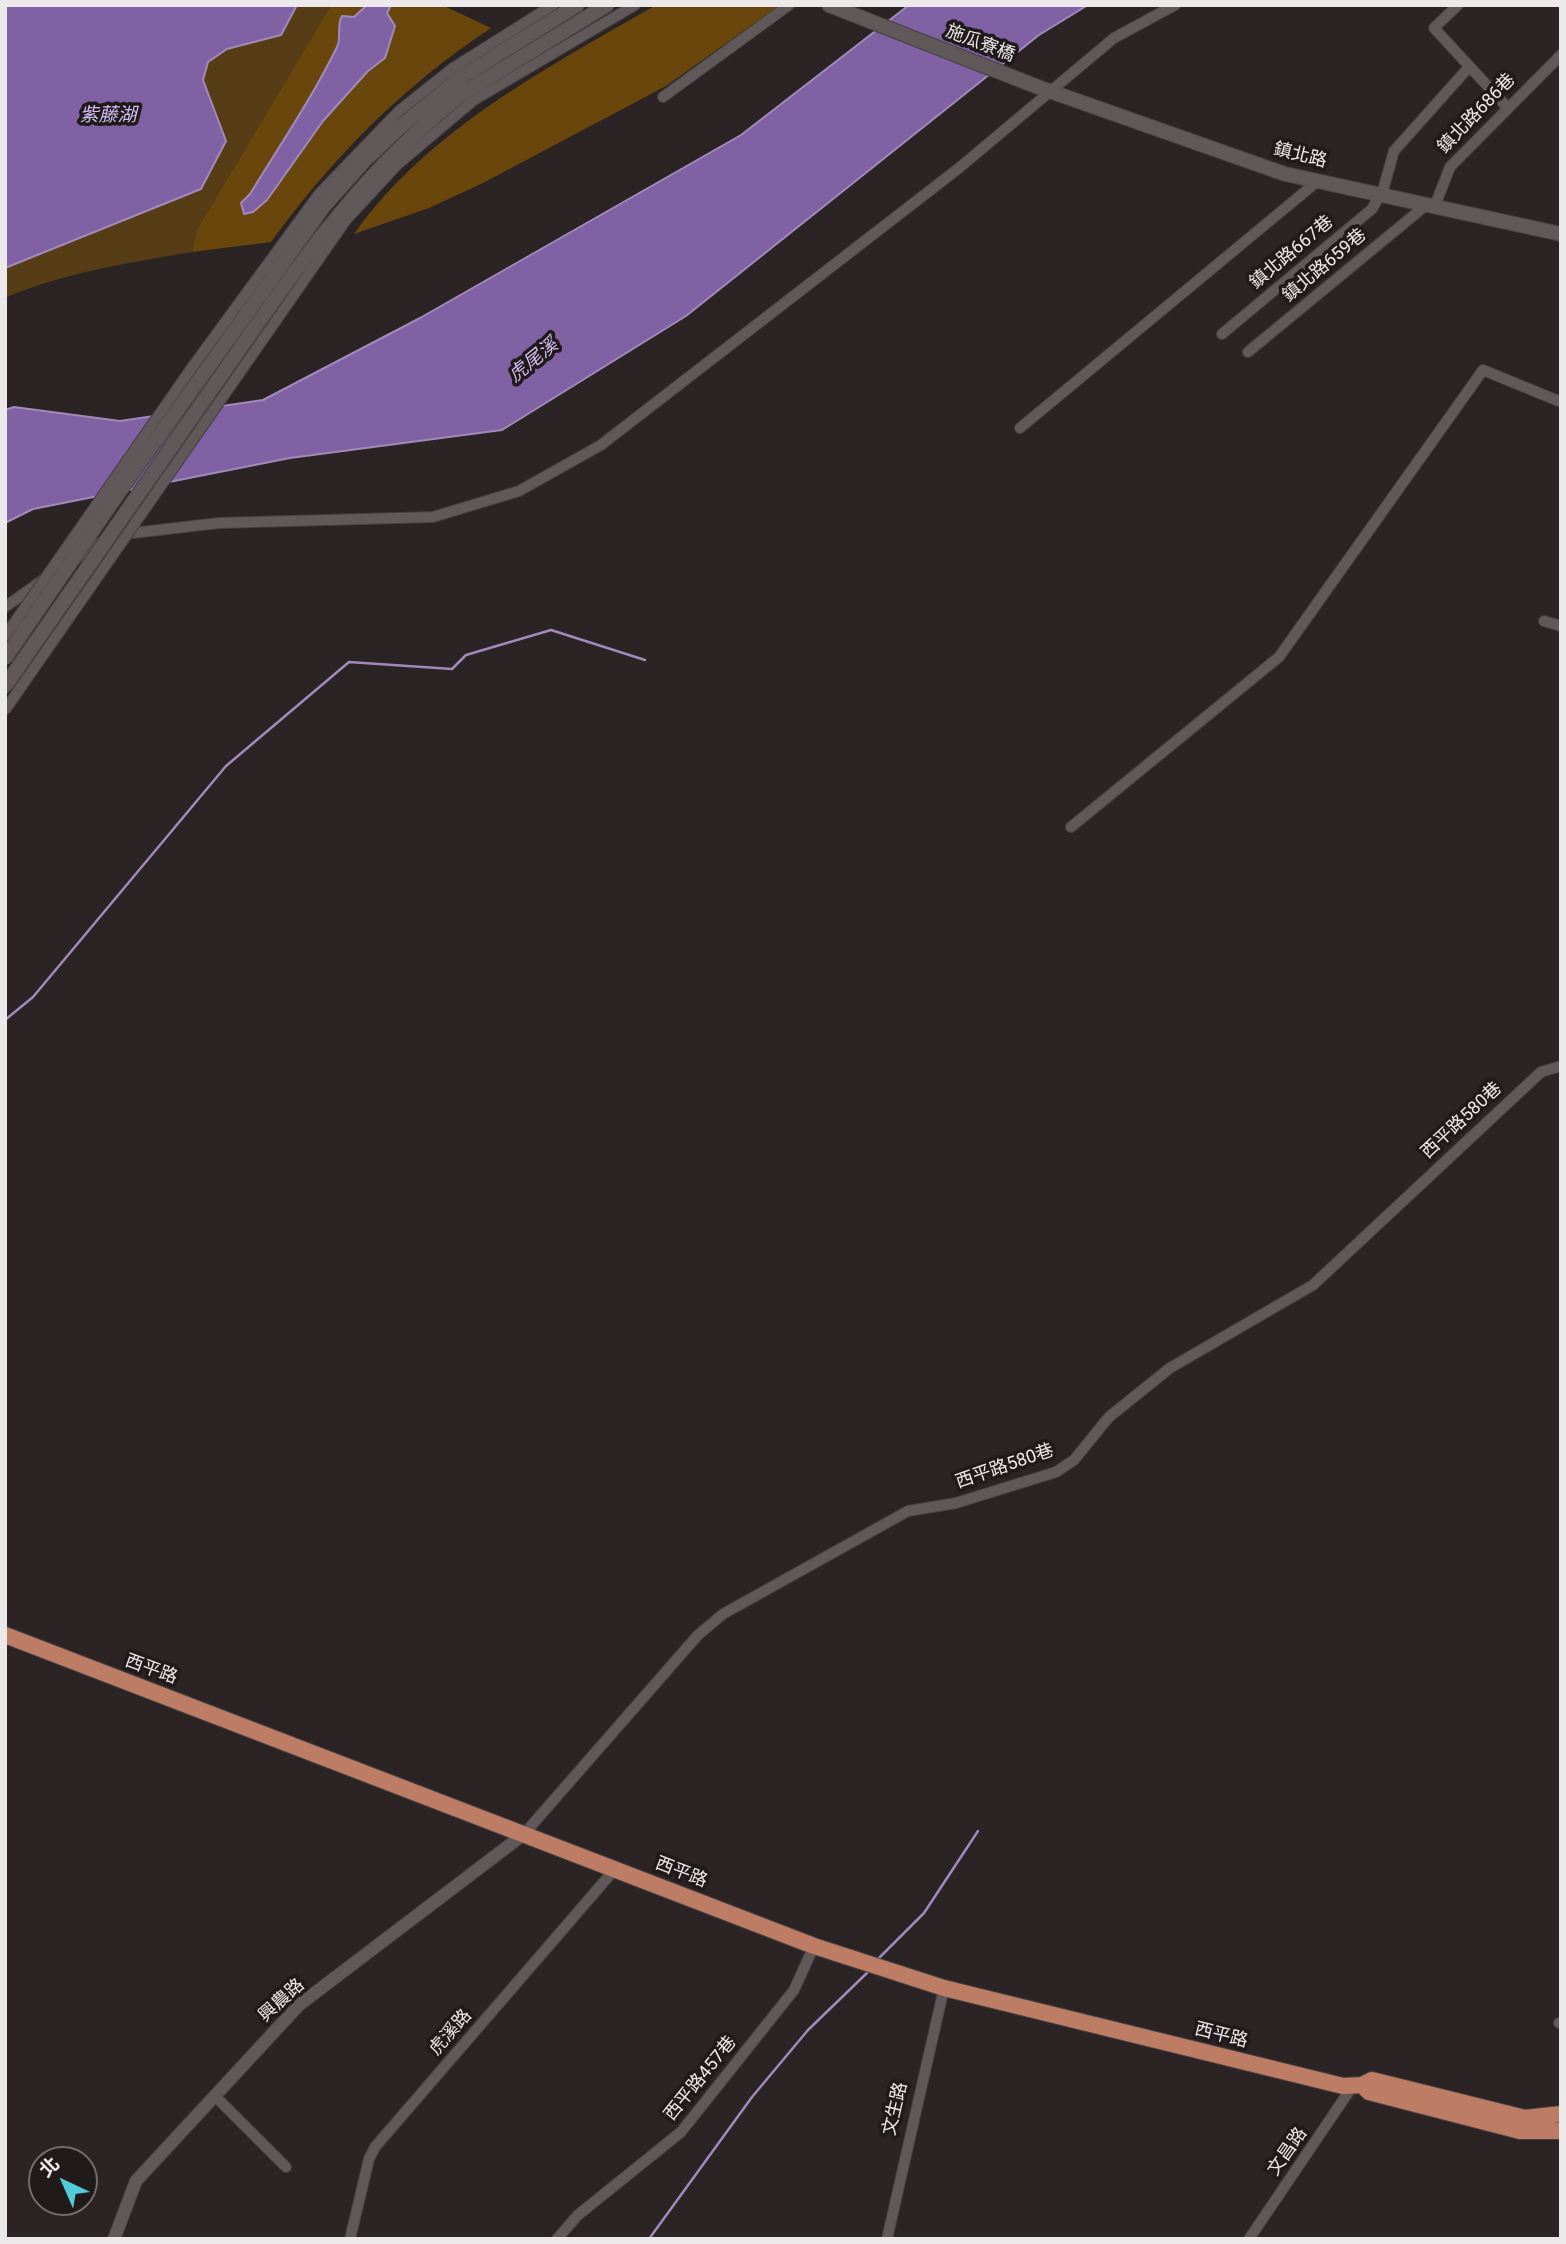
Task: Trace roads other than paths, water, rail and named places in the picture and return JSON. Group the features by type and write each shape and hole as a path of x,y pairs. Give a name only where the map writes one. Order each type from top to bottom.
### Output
{"main road":[{"path":"5,658 121,489 324,206 364,161 400,127 577,5"},
{"path":"5,686 275,298 343,208 464,84 607,5"},
{"name":"施瓜寮橋","path":"829,5 1043,89"},
{"name":"鎮北路","path":"1043,89 1285,174 1561,234"},
{"name":"西平路","path":"5,1635 814,1946 944,1988 1343,2086 1372,2080 1525,2118 1561,2114"},
{"name":"西平路","path":"1358,2085 1369,2092 1520,2131 1561,2131"}],"street":[{"path":"5,710 346,220 397,165 464,84 554,5"},
{"path":"5,636 193,366 319,194 399,111 635,5"},
{"path":"663,97 789,5"},
{"path":"5,607 106,539 140,530 219,523 433,517 519,491 601,445 959,167 1043,89 1114,38 1175,5"},
{"path":"1458,5 1434,28 1507,107"},
{"name":"鎮北路686巷","path":"1429,207 1450,167 1561,55"},
{"path":"1380,195 1394,151 1469,67"},
{"path":"1020,428 1319,180"},
{"name":"鎮北路667巷","path":"1222,334 1372,209 1380,195"},
{"name":"鎮北路659巷","path":"1248,352 1429,207"},
{"path":"1071,827 1279,657 1483,370 1561,402"},
{"path":"1544,621 1561,626"},
{"name":"西平路580巷","path":"524,1834 690,1644 723,1614 908,1511 956,1503 1056,1472 1074,1460 1109,1417 1170,1368 1313,1285 1541,1072 1561,1066"},
{"name":"興農路","path":"114,2239 136,2181 299,2005 524,1834"},
{"name":"虎溪路","path":"350,2239 369,2159 375,2147 615,1869"},
{"name":"西平路457巷","path":"557,2239 578,2215 681,2132 794,1990 814,1946"},
{"name":"文生路","path":"887,2239 944,1988"},
{"name":"文昌路","path":"1249,2239 1358,2085"},
{"path":"215,2096 286,2167"}],"water":[{"name":"紫藤湖","path":"5,5 297,5 281,35 227,49 208,62 203,80 226,141 201,189 5,268"},
{"path":"367,5 391,5 387,13 395,26 385,58 368,71 323,121 267,200 253,212 244,214 241,203 250,194 295,121 337,47 342,16 354,17"},
{"name":"虎尾溪","path":"909,5 1088,5 1039,35 686,316 502,430 290,458 33,509 5,523 5,410 14,407 120,421 263,400 420,318 741,135"}],"waterway":[{"path":"5,1020 33,997 226,766 349,662 452,669 466,655 551,630 645,660"},
{"path":"877,1960 924,1913 978,1831"},
{"path":"649,2239 752,2097 808,2030 869,1971"}]}
